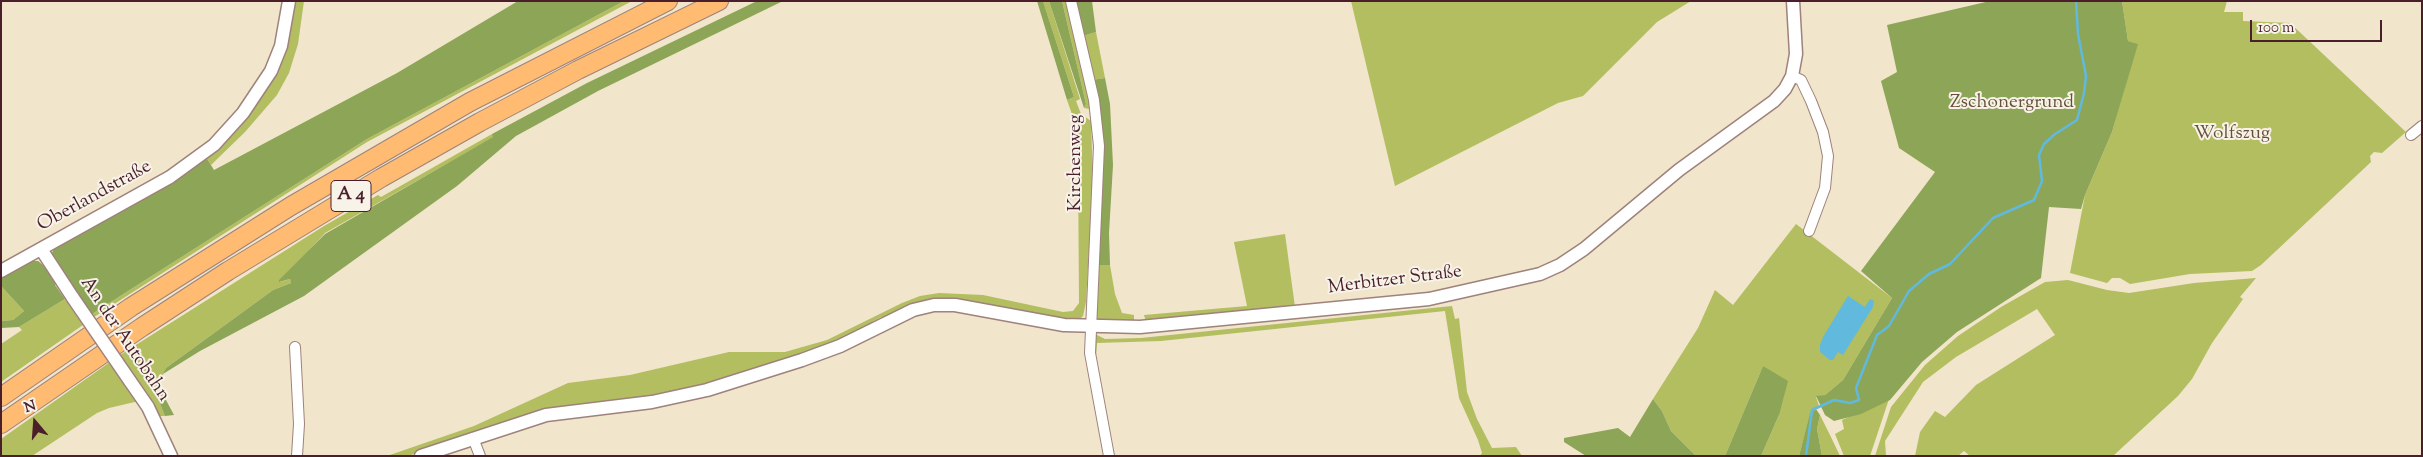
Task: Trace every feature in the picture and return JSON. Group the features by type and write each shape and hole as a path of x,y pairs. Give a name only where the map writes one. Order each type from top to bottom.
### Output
{"highway":[{"path":"588,41 640,1"},
{"name":"A 4","path":"1,397 131,307 291,206 470,102 668,1"},
{"name":"A 4","path":"1,424 158,316 302,224 480,122 578,70 720,1"}],"street":[{"name":"Oberlandstraße","path":"1,271 170,177 205,153 244,113 272,71 281,46 290,1"},
{"name":"Kirchenweg","path":"1071,1 1094,100 1099,146 1090,327"},
{"name":"Merbitzer Straße","path":"421,456 489,432 546,415 652,402 707,390 840,346 913,310 934,305 955,305 1064,325 1140,328 1429,299 1540,274 1560,265 1584,249 1679,170 1774,101 1785,89 1792,76 1796,54 1793,1"},
{"path":"1792,76 1801,80 1811,101 1823,132 1828,156 1825,188 1809,231"},
{"path":"2411,135 2422,126"},
{"name":"An der Autobahn","path":"41,249 148,407 170,456"},
{"path":"1090,327 1090,353 1109,456"},
{"path":"295,347 299,424 297,456"},
{"path":"473,438 480,456"}],"green space":[{"path":"294,1 304,1 298,44 289,73 277,95 245,132 211,165 206,157 246,114"},
{"path":"518,1 624,1 367,139 92,314 53,261 52,253 54,248 66,240 68,241 87,231 85,227 206,157 214,170 397,73"},
{"path":"624,1 632,1 367,142 94,317 92,314 367,139"},
{"path":"757,1 783,1 598,91 516,136 457,186 304,296 200,351 163,374 159,387 174,415 165,416 154,389 166,368 273,290 291,283 290,279 279,282 279,280 325,234 493,137 492,134 587,83"},
{"path":"1037,1 1043,1 1074,97 1067,100"},
{"path":"1043,1 1049,1 1080,99 1076,101 1081,114 1091,121 1093,180 1086,302 1083,316 1078,321 1072,322 958,301 885,319 881,317 872,322 873,325 837,342 707,384 478,432 408,456 387,456 474,426 568,383 630,375 729,352 785,352 827,340 920,296 939,293 983,295 1063,312 1073,311 1079,303 1078,157 1073,117 1067,100 1074,97"},
{"path":"1049,1 1062,1 1086,104 1084,108"},
{"path":"1062,1 1067,1 1089,99 1089,109 1084,108 1086,104"},
{"path":"1075,1 1092,1 1096,32 1083,36"},
{"path":"1351,1 1691,1 1657,22 1583,96 1558,103 1395,186"},
{"name":"Zschonergrund","path":"1990,1 2122,1 2128,41 2138,44 2112,132 2085,195 2081,209 2049,207 2041,278 1957,332 1922,362 1890,400 1861,414 1834,421 1825,415 1816,396 1825,395 1843,380 1892,298 1861,271 1935,172 1899,148 1881,81 1897,72 1887,25"},
{"name":"Wolfszug","path":"2122,1 2227,1 2224,12 2243,12 2243,21 2290,23 2406,132 2382,153 2374,152 2370,156 2371,162 2261,265 2252,271 2190,274 2130,284 2120,278 2112,278 2107,283 2070,273 2085,195 2112,132 2137,44 2128,41"},
{"path":"1096,32 1105,78 1092,80 1083,36"},
{"path":"1105,78 1110,104 1113,165 1109,233 1110,265 1097,265 1102,185 1092,80"},
{"path":"492,134 494,137 325,233 280,282 290,279 291,283 273,290 166,368 154,389 165,416 158,416 133,379 135,377 120,355 324,226 378,195 381,197"},
{"path":"1796,224 1892,298 1843,380 1825,395 1816,397 1819,406 1810,414 1799,456 1761,456 1779,415 1763,366 1725,456 1696,456 1671,431 1662,411 1653,399 1698,328 1715,290 1733,305"},
{"path":"1285,234 1295,307 1146,322 1144,315 1247,306 1234,242"},
{"path":"32,261 38,261 43,265 57,283 55,285 65,299 19,327 1,328 1,321 13,320 24,311 1,286 1,276"},
{"path":"1097,265 1110,265 1115,294 1122,313 1134,315 1134,324 1100,322 1097,319 1094,313"},
{"path":"2256,278 2240,297 2243,299 2212,343 2192,379 2178,396 2113,456 1970,456 1964,451 1958,456 1915,456 1920,432 1935,411 1945,417 1976,385 2055,335 2037,309 1956,357 1923,382 1885,441 1886,456 1875,456 1891,407 1925,365 1958,336 2001,307 2045,282 2068,280 2107,290 2129,293 2194,283"},
{"path":"1,286 24,311 13,320 1,321"},
{"path":"65,299 83,325 1,382 1,344 22,330 19,327"},
{"path":"1452,306 1455,319 1459,318 1467,392 1477,419 1492,448 1516,447 1522,456 1480,456 1482,453 1478,440 1459,398 1445,311 1161,341 1097,343 1096,357 1100,385 1092,353 1095,334 1105,339 1141,338"},
{"path":"110,362 139,401 109,408 97,413 32,456 1,456 1,439"},
{"path":"1763,366 1788,381 1779,415 1761,456 1725,456"},
{"path":"1653,399 1662,411 1671,431 1696,456 1586,456 1564,442 1564,438 1618,428 1630,437"},
{"path":"1889,399 1870,456 1844,456 1835,434 1844,429 1842,420"},
{"path":"1816,409 1820,415 1817,429 1822,456 1799,456 1810,413"},
{"path":"1820,415 1840,456 1822,456 1817,429"}],"water":[{"path":"1848,296 1865,307 1870,299 1874,301 1873,307 1843,355 1838,352 1833,360 1830,360 1820,352 1820,345"}],"waterway":[{"path":"1806,456 1812,410 1834,400 1850,403 1859,400 1856,388 1877,335 1889,326 1909,291 1929,274 1950,264 1993,218 2034,200 2042,181 2039,155 2044,144 2055,134 2077,120 2084,93 2086,76 2078,34 2076,1"}]}
